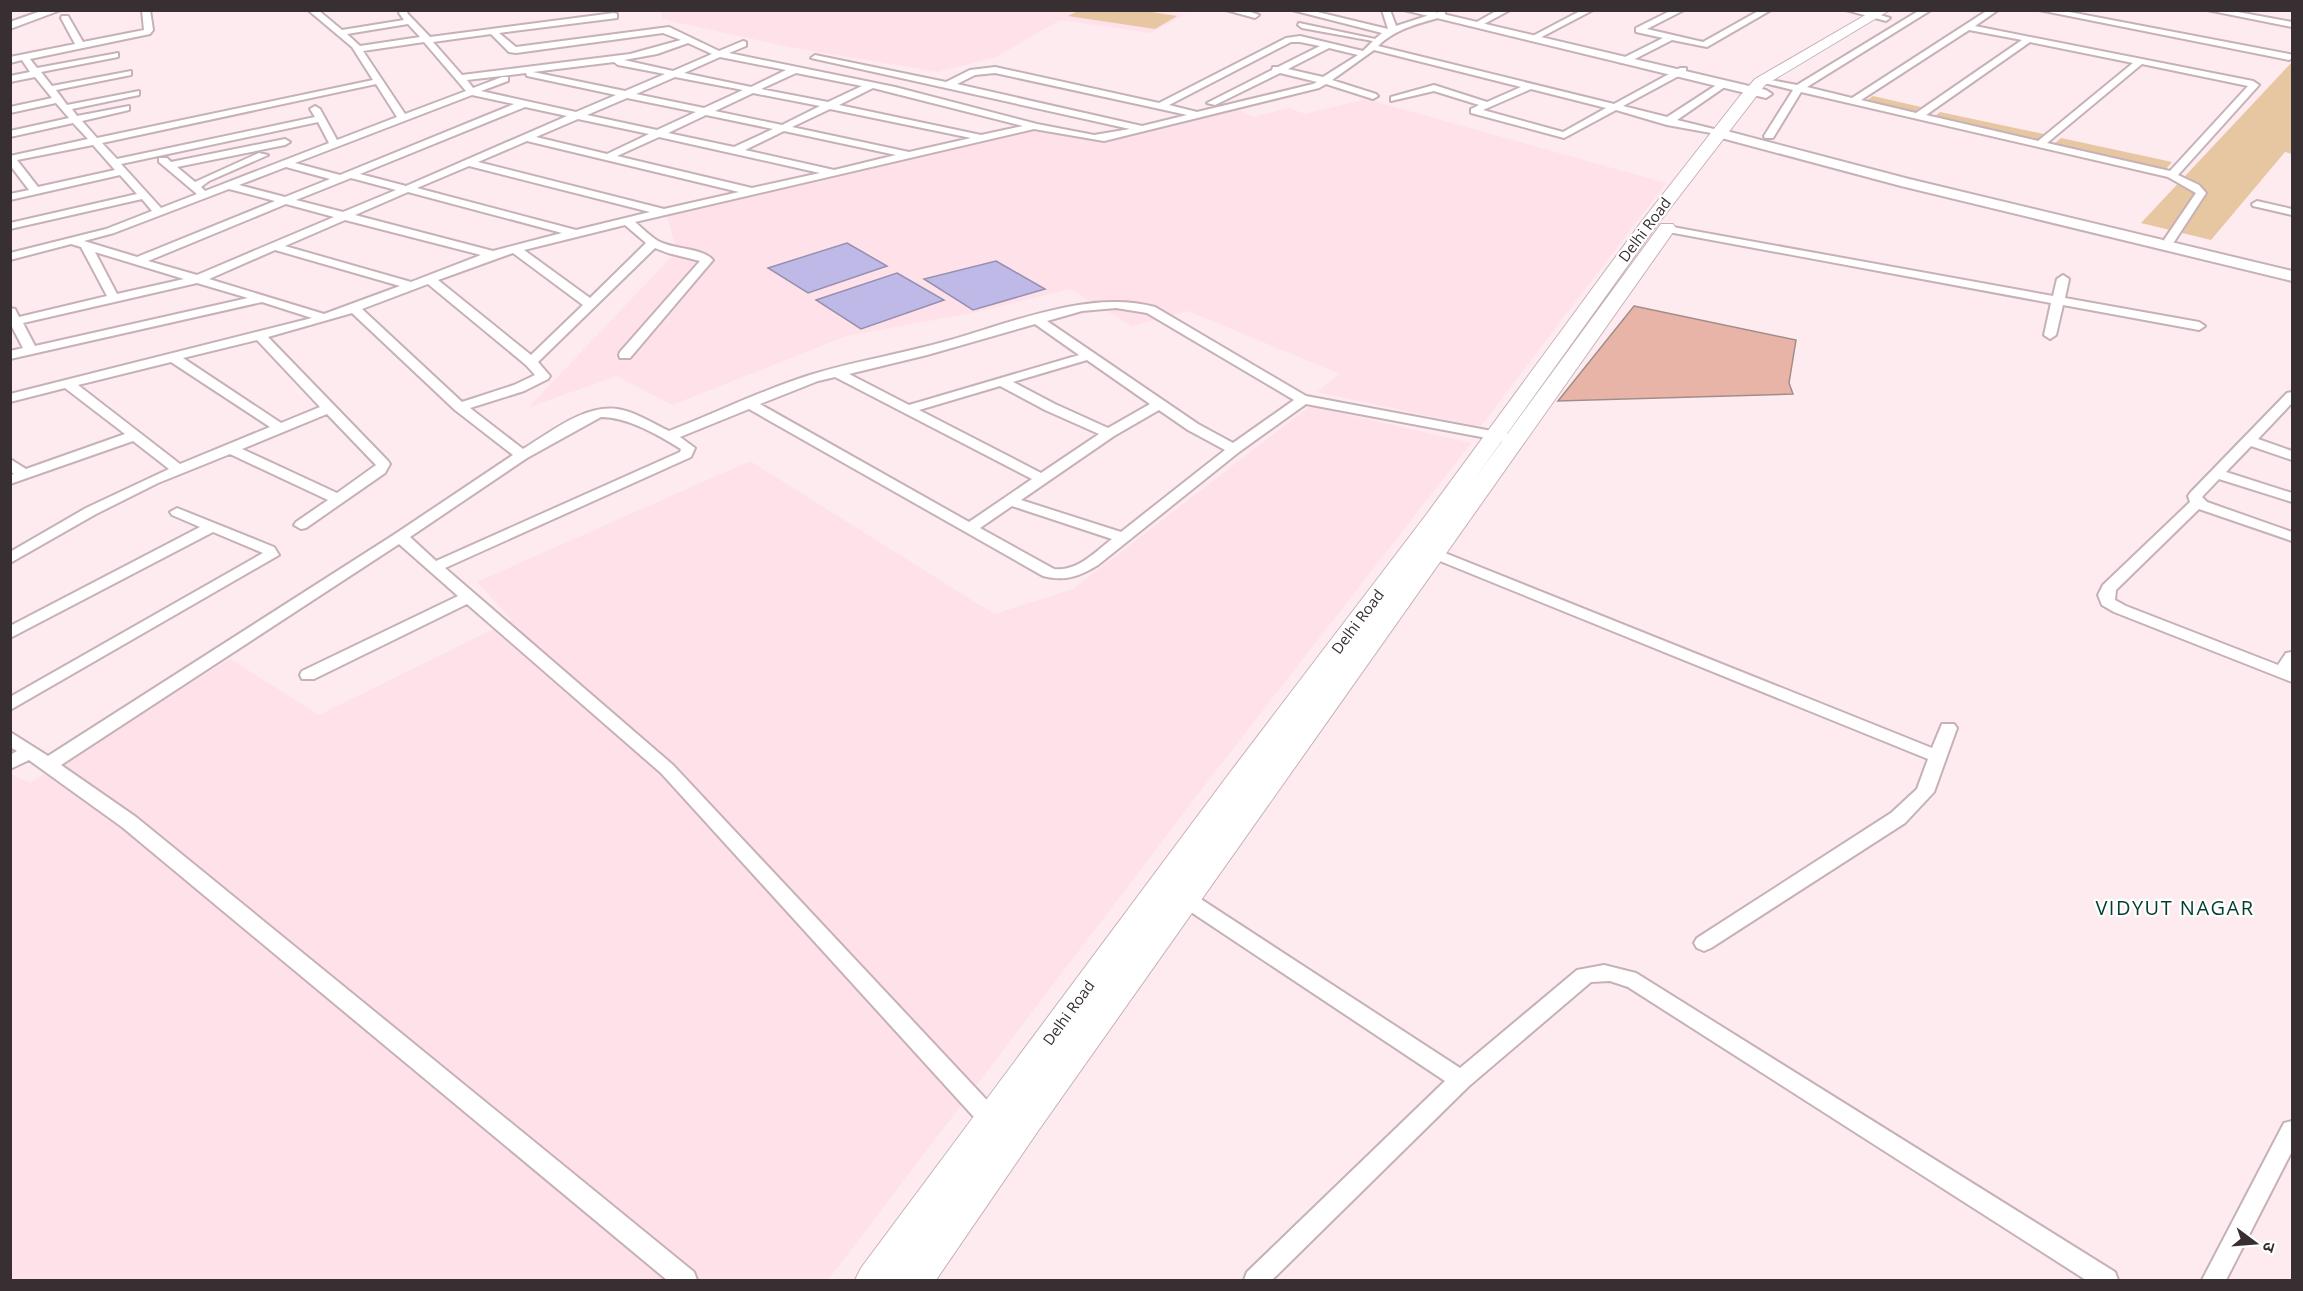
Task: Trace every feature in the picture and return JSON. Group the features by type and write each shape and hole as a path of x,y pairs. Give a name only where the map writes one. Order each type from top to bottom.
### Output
{"main road":[{"path":"10,21 41,10"},
{"path":"1409,10 1479,22 1534,38"},
{"path":"10,26 61,14"},
{"path":"1434,14 1724,84 1769,88"},
{"name":"Delhi Road","path":"915,1281 1015,1136 1435,554 1505,437 1648,225 1769,88 1886,14"},
{"path":"1681,72 1769,88"},
{"path":"1726,135 1906,183 2292,276"},
{"name":"Delhi Road","path":"874,1281 991,1120 1505,437 1667,229 1726,135"},
{"path":"1906,183 1946,186 2292,270"},
{"path":"1906,183 1932,197 2292,287"}],"street":[{"path":"10,60 147,32 149,30 146,10"},
{"path":"312,10 358,49 403,119"},
{"path":"405,10 403,12 472,92 836,173"},
{"path":"1230,10 1255,15"},
{"path":"1296,10 1392,31"},
{"path":"1386,10 1392,31"},
{"path":"1479,22 1506,10"},
{"path":"1534,38 1589,10"},
{"path":"1680,10 1639,30 1707,44 1767,10"},
{"path":"1850,10 1886,14"},
{"path":"1769,88 1927,10"},
{"path":"1853,101 1994,10"},
{"path":"2043,10 2289,57"},
{"path":"2211,10 2292,25"},
{"path":"61,14 81,46"},
{"path":"493,32 512,50 516,50 669,30 718,54 870,85 1099,139 1309,88 1326,81 1392,31 1434,14"},
{"path":"358,49 493,32 554,20 614,16"},
{"path":"1285,32 1320,16"},
{"path":"340,33 411,21"},
{"path":"1302,25 1371,47 1726,135"},
{"path":"1969,27 2254,85 2172,175"},
{"path":"1627,59 1670,38"},
{"path":"1160,106 1294,39 1327,46 1371,47"},
{"path":"1918,116 2029,39"},
{"path":"461,78 527,71 654,52 688,40"},
{"path":"31,351 13,316 198,279 743,44"},
{"path":"947,85 973,72 995,70 1195,114 1327,46"},
{"path":"10,79 115,55"},
{"path":"24,57 62,104 160,213"},
{"path":"815,58 1141,129"},
{"path":"605,59 983,138"},
{"path":"2040,144 2141,61"},
{"path":"1246,62 1257,65"},
{"path":"1268,67 1326,81 1373,96"},
{"path":"608,158 794,70"},
{"path":"10,257 80,244 527,71 912,155"},
{"path":"1528,87 1474,111 1561,135 1681,72"},
{"path":"49,89 128,73"},
{"path":"735,151 894,74"},
{"path":"35,191 11,159 379,81"},
{"path":"1667,122 1724,84"},
{"path":"1394,99 1434,88 1487,105"},
{"path":"1769,88 1853,101 2172,175 2177,181 2198,188 2201,193 2170,240"},
{"path":"1769,88 1769,136"},
{"path":"10,110 136,93"},
{"path":"308,96 335,145"},
{"path":"137,261 523,104"},
{"path":"10,134 126,108"},
{"path":"116,162 320,119"},
{"path":"10,398 326,318 493,255 575,232 1039,126"},
{"path":"275,129 299,159"},
{"path":"523,137 754,192"},
{"path":"170,165 288,145"},
{"path":"194,187 204,179 288,145"},
{"path":"156,153 205,195"},
{"path":"465,162 665,212"},
{"path":"286,164 407,189 575,232"},
{"path":"10,197 124,171"},
{"path":"230,186 493,255"},
{"path":"10,226 145,195"},
{"path":"2257,204 2292,212"},
{"path":"625,355 707,260 703,257 672,252 653,243 627,221"},
{"path":"1667,229 2199,326"},
{"path":"531,362 653,243"},
{"path":"80,244 326,318"},
{"path":"80,244 113,297"},
{"path":"274,246 412,286"},
{"path":"515,249 590,304"},
{"path":"429,279 531,362 542,374 538,381 460,407"},
{"path":"2050,335 2063,279"},
{"path":"10,355 263,298"},
{"path":"669,436 798,384 836,372 923,352 1096,304 1134,305 1164,318 1303,400 1505,437"},
{"path":"354,309 460,407 522,454"},
{"path":"1036,319 1193,427 1234,449"},
{"path":"260,336 384,466 301,525"},
{"path":"908,409 1088,356"},
{"path":"174,358 279,427"},
{"path":"836,372 1042,479"},
{"path":"1001,381 1050,407 1109,433"},
{"path":"67,383 178,469"},
{"path":"2292,396 2195,496 2198,502 2292,537"},
{"path":"750,404 1049,573 1061,576 1074,573 1093,562 1234,449 1303,400"},
{"path":"970,528 1109,433 1159,404"},
{"path":"10,559 91,511 178,469 329,408"},
{"path":"2277,412 2292,417"},
{"path":"48,765 399,537 522,454 599,413 617,413 669,436 685,446 688,451 435,567"},
{"path":"10,463 17,477 136,435"},
{"path":"2249,441 2292,456"},
{"path":"229,448 338,499"},
{"path":"2217,474 2292,498"},
{"path":"1010,501 1124,538"},
{"path":"2198,502 2109,588 2106,595 2108,603 2287,675 2292,657"},
{"path":"10,705 271,555 269,550 177,512"},
{"path":"10,633 213,526"},
{"path":"399,537 667,769 991,1120"},
{"path":"1435,554 1936,756"},
{"path":"308,675 469,597"},
{"path":"1704,943 1898,818 1925,792 1936,756 1948,728"},
{"path":"10,738 20,757 48,765 129,822 685,1281"},
{"path":"1186,899 1461,1080"},
{"path":"1256,1281 1461,1080 1584,976 1598,971 1617,973 1655,994 2106,1281"},
{"path":"2214,1281 2292,1130"}],"shaded area":[{"path":"1163,10 1185,15 1150,33 1060,20 996,57 938,72 789,47 662,19 661,11"},
{"path":"1078,11 1145,11 1177,16 1155,29 1068,16"},
{"path":"2292,62 2292,154 2285,152 2211,240 2141,223"},
{"path":"1873,96 1921,107 1914,112 1866,101"},
{"path":"1366,99 1666,183 1480,427 1317,392 1340,374 1188,311 1132,326 1070,289 977,312 846,336 672,405 617,376 529,407 677,251 666,214 1021,131 1038,131 1097,141 1233,107 1253,117 1289,108 1305,114"},
{"path":"1940,112 2044,134 2037,141 1933,118"},
{"path":"2061,138 2172,162 2166,169 2054,144"},
{"path":"847,243 887,266 808,293 768,268"},
{"path":"996,261 1045,289 973,310 924,279"},
{"path":"897,273 944,300 861,329 816,300"},
{"path":"1310,406 1471,443 1218,768 828,1280 11,1280 11,774 30,783 230,659 319,715 512,620 477,582 750,461 994,614 1073,589"}],"building":[{"path":"1634,306 1796,340 1789,383 1793,394 1558,401"}],"district":[{"name":"VIDYUT NAGAR","path":"2175,908"}]}
